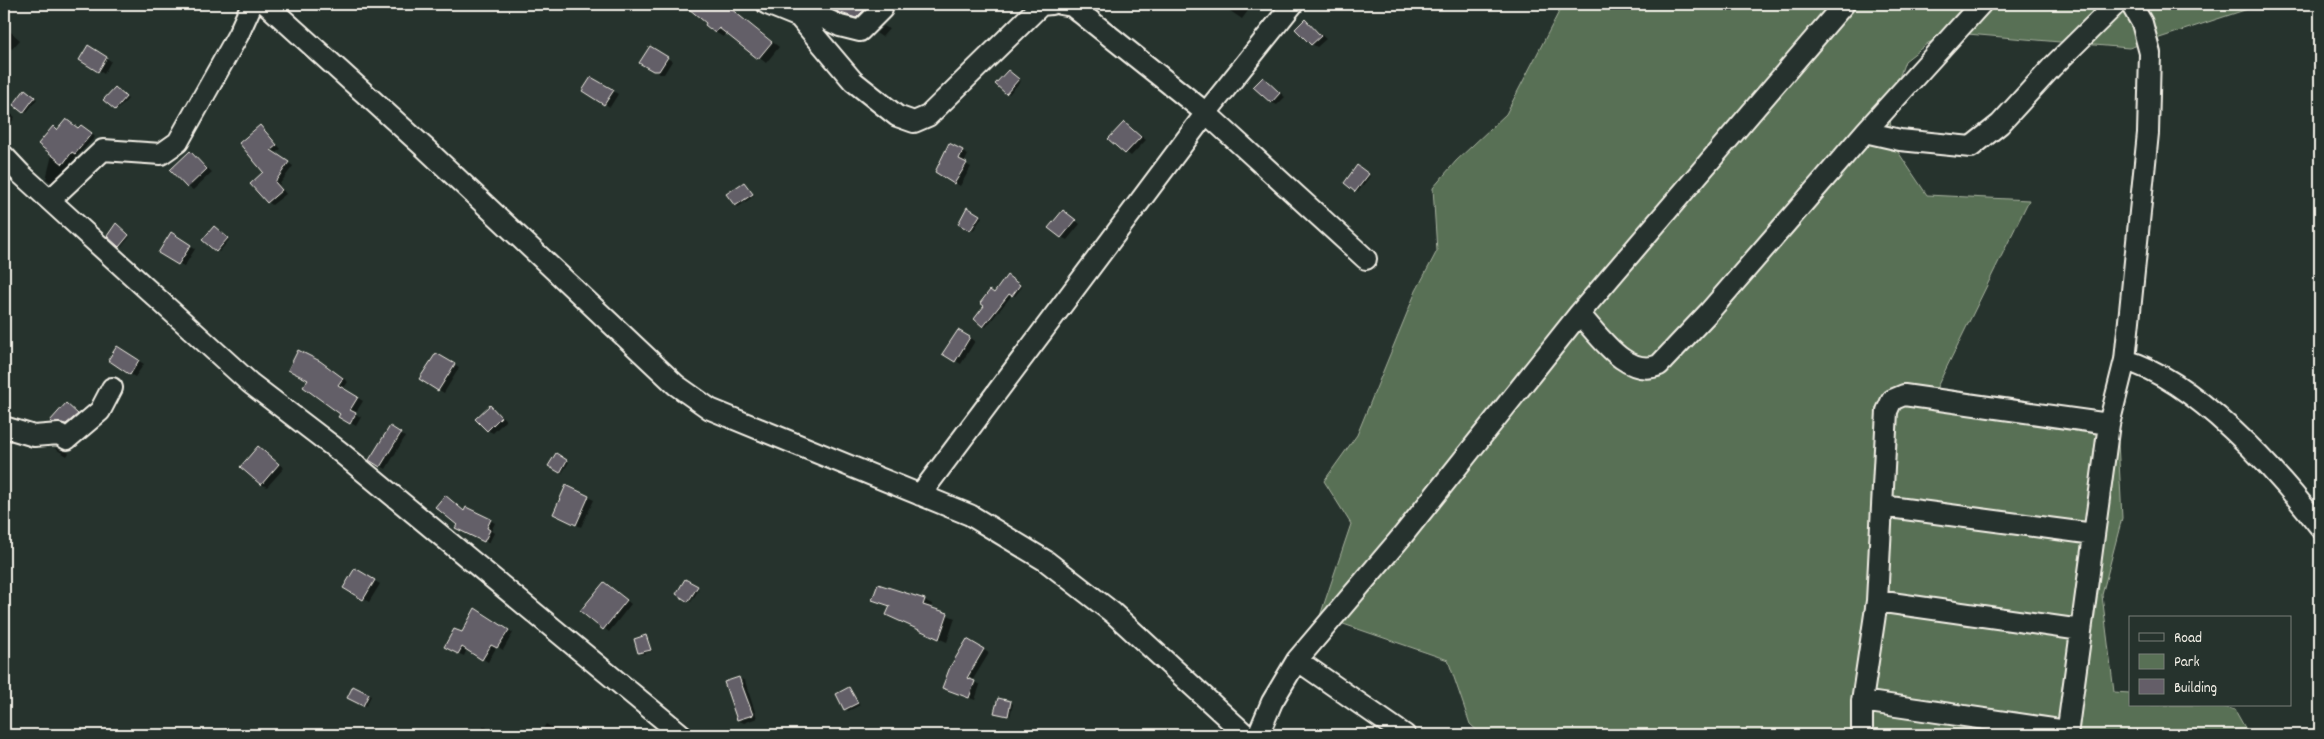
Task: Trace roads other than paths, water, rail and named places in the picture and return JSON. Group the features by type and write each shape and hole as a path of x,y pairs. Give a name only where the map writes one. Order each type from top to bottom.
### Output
{"street":[{"path":"50,200 104,150 161,154 178,142 238,35 252,4"},
{"path":"266,4 425,148 676,386 710,409 970,516 1046,561 1114,614 1246,735"},
{"path":"767,4 799,17 853,81 897,116 914,122 928,116 1041,5 1051,4"},
{"path":"1060,4 1072,6 1206,113 1366,259"},
{"path":"920,495 1206,113 1293,4"},
{"path":"1258,735 1272,702 1297,660 1404,534 1580,314 1844,4"},
{"path":"1580,314 1626,363 1639,368 1650,368 1659,364 1709,312 1865,132 1981,4"},
{"path":"1865,132 1900,140 1970,146 2000,124 2052,67 2116,4"},
{"path":"1862,701 2067,733 2110,424 2125,360 2148,133 2150,53 2142,23 2131,4"},
{"path":"799,17 811,12 840,26 860,31 882,9"},
{"path":"4,156 12,177 50,200 250,383 339,451 682,735"},
{"path":"2125,360 2144,366 2180,387 2237,435 2320,527"},
{"path":"4,427 34,436 59,434 67,439 100,411 112,388"},
{"path":"1862,735 1862,701 1877,601 1887,411 1892,400 1904,395 2110,424"},
{"path":"1882,506 2094,534"},
{"path":"1877,601 2081,630"},
{"path":"1297,660 1405,735"}]}
